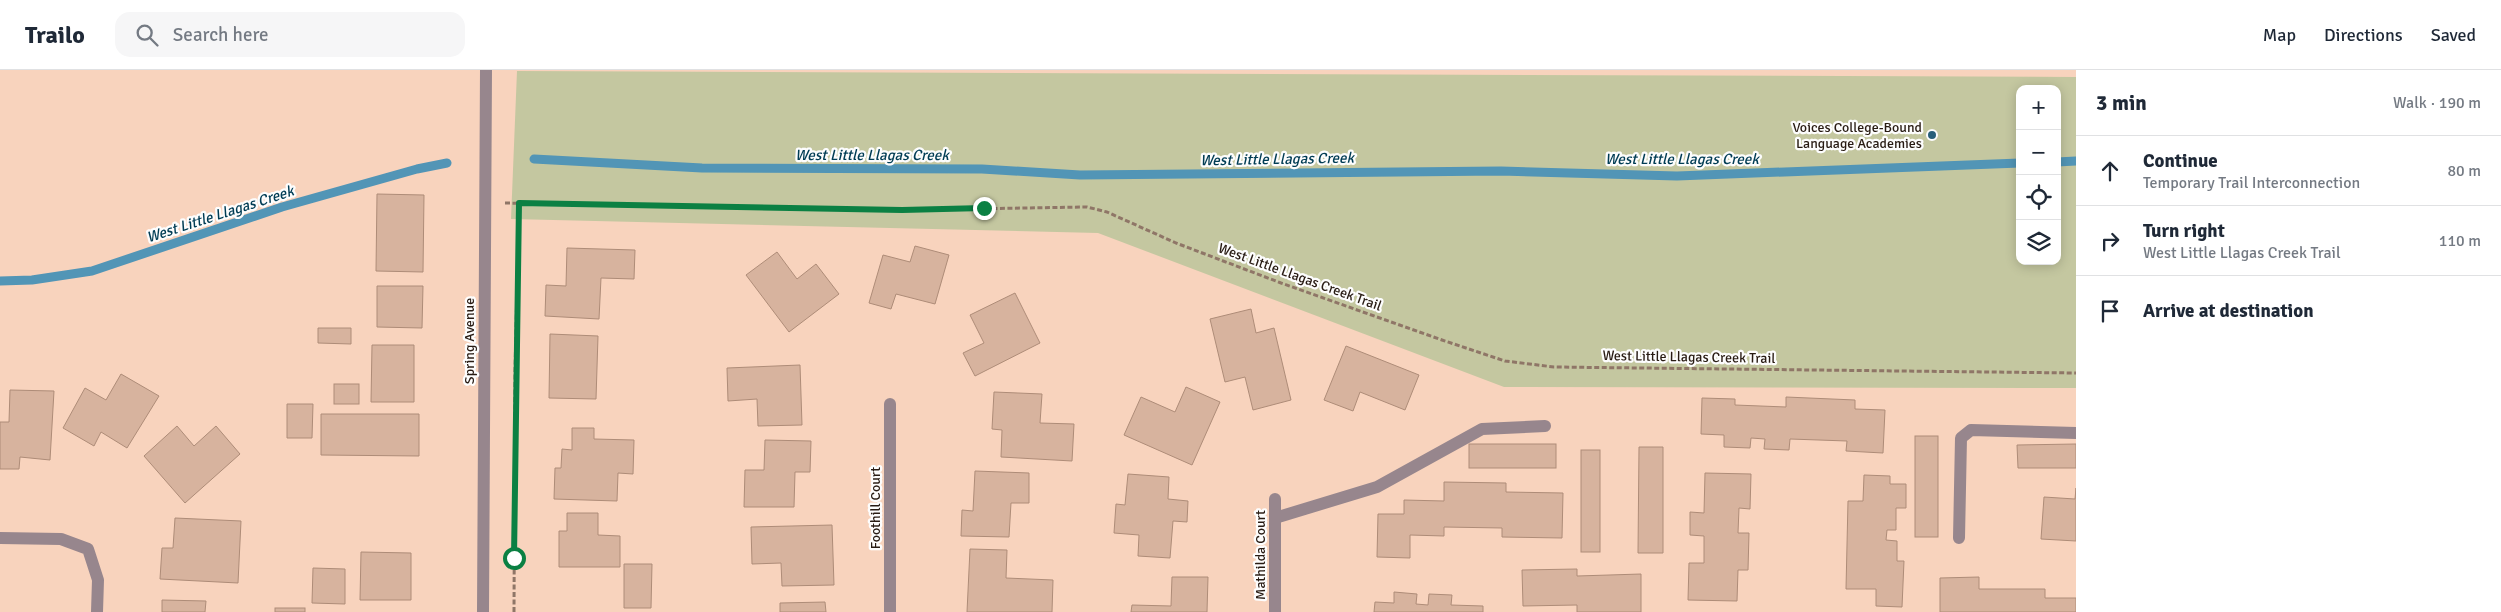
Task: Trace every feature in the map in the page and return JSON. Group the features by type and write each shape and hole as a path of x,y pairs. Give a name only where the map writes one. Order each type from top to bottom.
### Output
{"street":[{"name":"Spring Avenue","path":"482,612 486,70"},
{"name":"Foothill Court","path":"890,404 890,612"},
{"path":"1275,518 1377,487 1482,428 1545,426"},
{"path":"1959,538 1961,438 1971,430 2076,433"},
{"name":"Mathilda Court","path":"1275,499 1275,612"},
{"path":"0,538 62,538 88,549 98,580 97,612"}],"path":[{"name":"West Little Llagas Creek Trail","path":"514,612 515,371 519,203 902,210 1087,206 1107,212 1176,243 1281,283 1505,360 1554,367 2076,373"}],"green space":[{"path":"517,71 2076,77 2076,388 1504,387 1098,233 511,219"}],"building":[{"path":"377,194 424,195 423,272 376,271"},
{"path":"915,246 949,255 935,304 896,294 891,309 869,303 883,255 910,262"},
{"path":"567,248 635,250 634,279 601,278 599,319 545,316 546,285 566,286"},
{"path":"777,252 797,279 816,264 839,294 789,332 746,275"},
{"path":"377,286 423,286 422,328 377,327"},
{"path":"1015,293 1040,343 975,376 963,353 984,343 970,315"},
{"path":"1251,309 1256,333 1274,328 1291,400 1253,410 1245,377 1225,382 1210,319"},
{"path":"318,328 351,328 351,344 318,343"},
{"path":"550,334 598,336 596,399 549,398"},
{"path":"372,345 414,345 414,402 371,402"},
{"path":"1346,346 1419,375 1405,410 1360,392 1353,411 1324,400"},
{"path":"800,365 802,425 758,426 757,399 728,401 727,368"},
{"path":"121,374 159,396 127,448 101,432 94,446 63,428 85,388 106,400"},
{"path":"334,384 359,384 359,404 334,404"},
{"path":"1186,387 1220,402 1192,465 1124,435 1141,397 1175,412"},
{"path":"10,390 54,391 50,460 20,457 19,469 0,469 0,422 9,422"},
{"path":"994,392 1042,394 1040,423 1074,424 1072,461 1001,457 1002,430 992,429"},
{"path":"1786,397 1855,400 1855,409 1885,410 1883,453 1846,451 1847,441 1790,439 1789,450 1764,449 1765,439 1751,438 1750,448 1724,447 1724,435 1701,434 1702,398 1735,399 1735,405 1786,407"},
{"path":"287,404 313,404 312,438 287,438"},
{"path":"321,414 419,414 419,456 321,455"},
{"path":"177,426 194,446 216,426 240,454 185,503 144,456"},
{"path":"572,428 594,428 594,439 634,440 633,474 618,473 617,501 554,499 555,468 561,468 562,449 572,450"},
{"path":"1915,436 1938,436 1938,537 1915,537"},
{"path":"765,440 811,441 810,472 795,472 794,507 744,507 745,470 764,470"},
{"path":"1469,444 1556,444 1556,468 1469,468"},
{"path":"2076,444 2076,468 2018,468 2017,445"},
{"path":"1639,447 1663,447 1663,553 1638,553"},
{"path":"1581,450 1600,450 1600,552 1581,552"},
{"path":"975,471 1029,473 1029,503 1011,503 1009,537 961,536 962,510 973,511"},
{"path":"1705,473 1751,474 1750,509 1739,508 1738,533 1749,533 1748,570 1738,570 1737,601 1688,600 1689,563 1704,563 1704,536 1690,535 1690,512 1704,513"},
{"path":"1128,474 1169,477 1168,499 1188,501 1187,522 1173,521 1170,558 1138,556 1139,535 1114,533 1116,504 1125,505"},
{"path":"1864,475 1890,476 1890,484 1906,484 1906,508 1896,508 1896,530 1887,530 1886,540 1897,541 1897,561 1904,561 1902,607 1876,606 1876,589 1846,589 1848,501 1863,501"},
{"path":"1444,482 1506,483 1506,492 1563,493 1562,538 1502,537 1502,528 1444,527 1444,536 1410,535 1410,558 1377,557 1378,514 1404,514 1404,500 1444,501"},
{"path":"2076,488 2076,541 2041,539 2044,497 2075,499"},
{"path":"567,513 598,513 598,535 620,536 620,567 559,567 559,531 567,531"},
{"path":"175,518 241,521 238,583 160,579 162,548 173,548"},
{"path":"832,525 834,585 782,586 781,563 752,564 751,527"},
{"path":"970,549 1007,550 1006,578 1053,580 1052,612 967,612"},
{"path":"361,552 411,553 411,600 360,600"},
{"path":"624,564 652,564 651,608 624,608"},
{"path":"313,568 345,569 345,604 312,603"},
{"path":"1577,569 1577,576 1641,574 1641,612 1577,612 1577,605 1523,606 1522,570"},
{"path":"1172,577 1208,577 1207,612 1131,612 1132,605 1171,606"},
{"path":"1979,577 1979,589 2045,589 2045,598 2076,598 2076,612 1940,612 1940,578"},
{"path":"1394,592 1417,594 1416,604 1428,605 1429,594 1452,595 1451,605 1483,606 1483,612 1374,612 1375,602 1394,603"},
{"path":"162,600 206,601 205,612 162,612"},
{"path":"825,602 826,612 780,612 780,603"},
{"path":"275,608 305,608 305,612 275,612"}],"waterway":[{"name":"West Little Llagas Creek","path":"534,159 702,168 982,169 1080,175 1501,171 1677,176 2016,163"},
{"name":"West Little Llagas Creek","path":"2061,162 2076,161"},
{"name":"West Little Llagas Creek","path":"0,281 32,280 92,271 282,207 417,169 447,163"}],"place":[{"name":"Voices College-Bound Language Academies","path":"1932,135"}],"route":[{"path":"514,558 515,371 519,203 902,210 984,208"}]}
